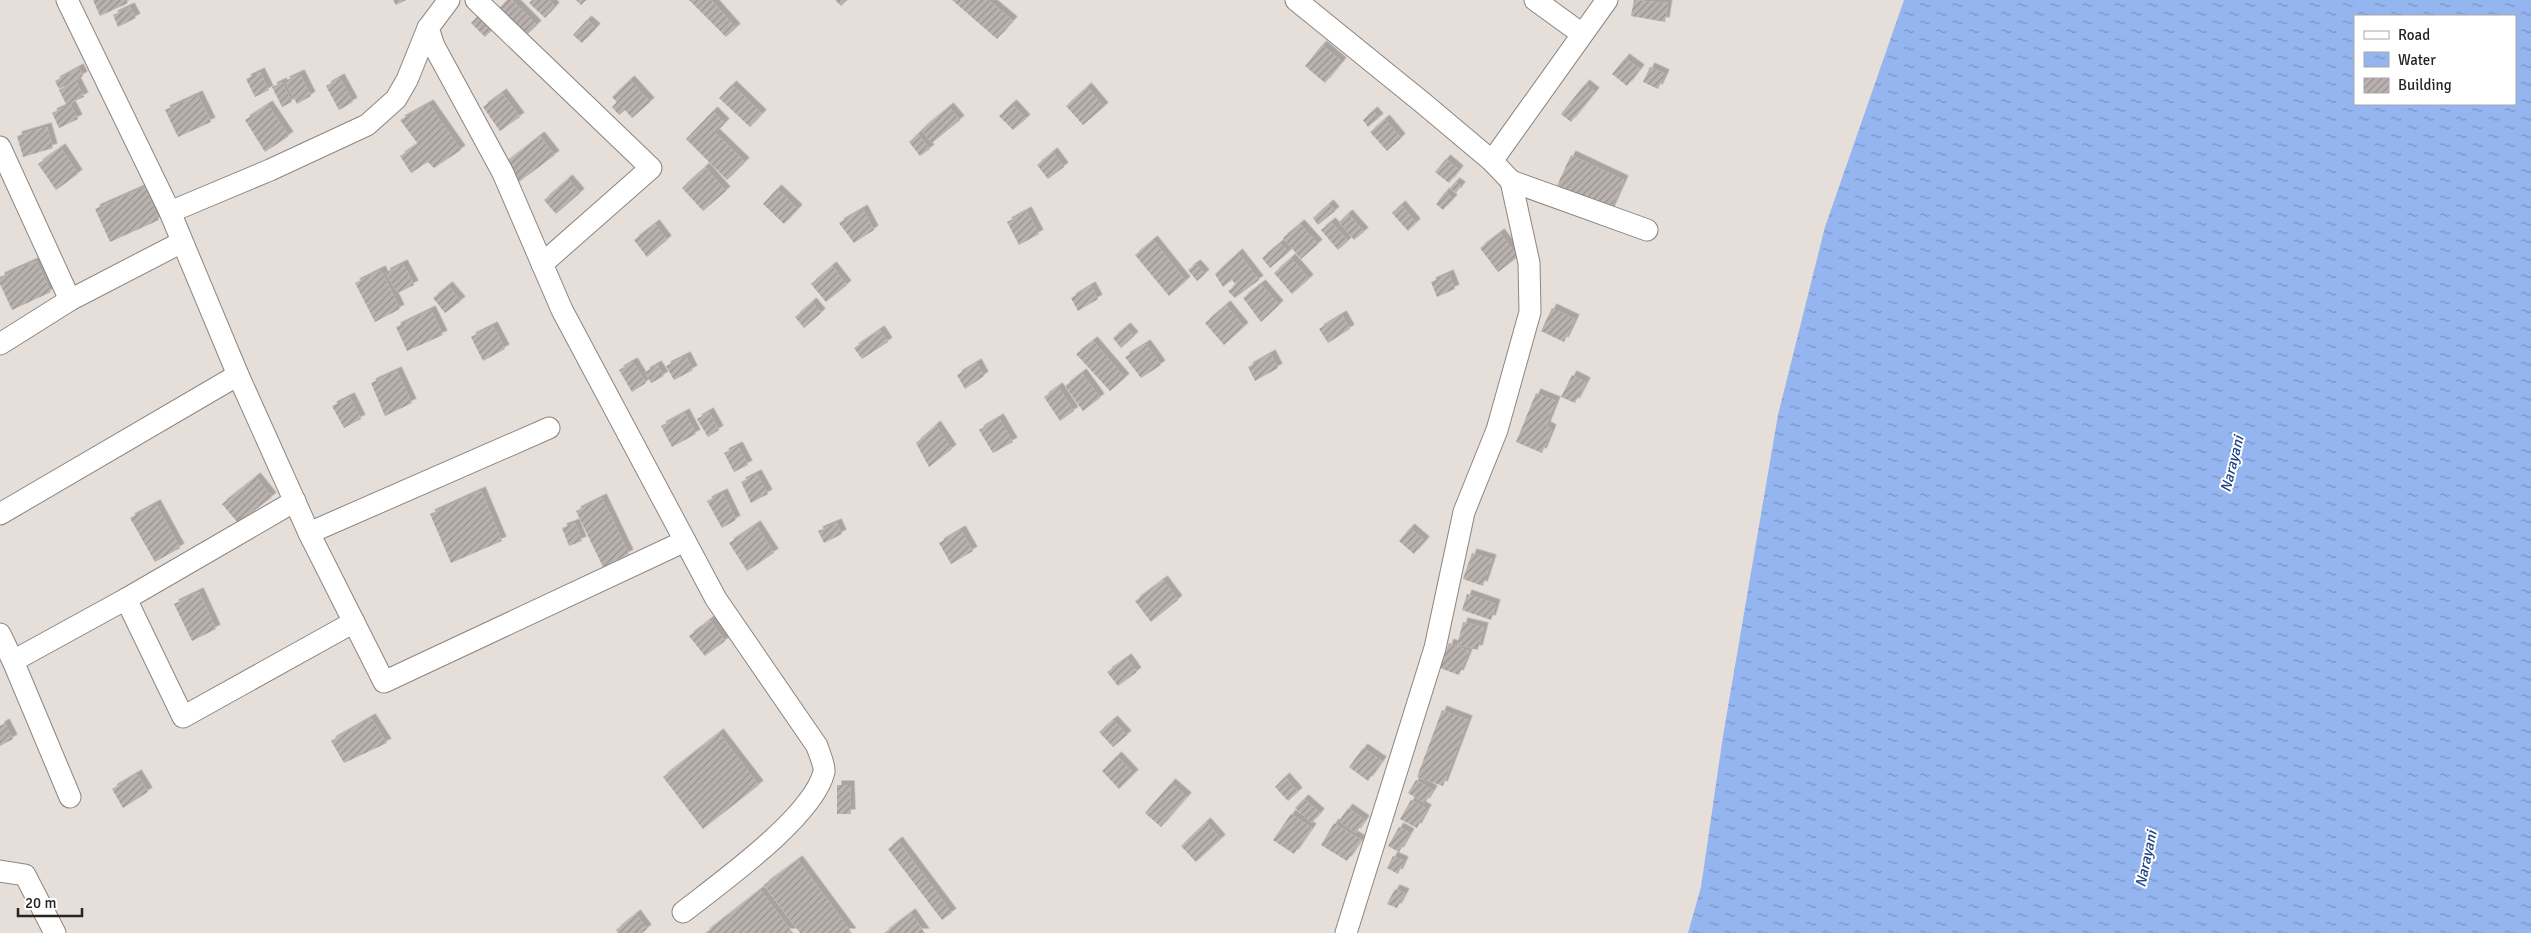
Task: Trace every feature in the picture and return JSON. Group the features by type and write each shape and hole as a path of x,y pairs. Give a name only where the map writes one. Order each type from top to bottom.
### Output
{"street":[{"path":"67,0 170,212 238,375 309,532 384,682 685,541"},
{"path":"170,212 367,125 396,99 407,80 428,28 449,0"},
{"path":"476,0 651,168 542,264"},
{"path":"1296,0 1492,161 1511,181 1646,230"},
{"path":"1536,0 1582,34"},
{"path":"1492,161 1607,0"},
{"path":"428,28 434,46 503,173 562,310 685,541 716,599 817,746 824,770 815,793 797,815 758,851 683,912"},
{"path":"0,147 70,300"},
{"path":"1346,933 1434,648 1464,512 1497,430 1530,312 1529,263 1511,181"},
{"path":"0,344 70,300 182,242"},
{"path":"0,514 238,375"},
{"path":"309,532 549,428"},
{"path":"13,661 126,599 295,501"},
{"path":"126,599 182,716 354,622"},
{"path":"0,634 70,797"},
{"path":"0,871 26,875 55,933"}],"water":[{"name":"Narayani","path":"1904,0 2531,0 2531,933 1688,933 1701,887 1723,736 1778,415 1825,227"}],"building":[{"path":"93,0 126,0 128,3 100,16"},
{"path":"393,0 406,0 396,5"},
{"path":"507,0 512,0 537,25 520,41 493,15"},
{"path":"532,0 549,0 555,7 545,18 529,3"},
{"path":"576,0 586,0 581,5"},
{"path":"689,0 711,0 736,28 726,37"},
{"path":"835,0 847,0 841,6"},
{"path":"952,0 988,0 1013,21 997,39"},
{"path":"1634,0 1668,3 1665,22 1631,16"},
{"path":"130,7 136,18 118,27 113,15"},
{"path":"480,14 494,28 485,37 471,23"},
{"path":"587,20 596,28 582,43 573,35"},
{"path":"1322,45 1342,62 1325,83 1305,66"},
{"path":"1625,58 1640,69 1627,86 1612,74"},
{"path":"1650,67 1665,74 1658,89 1643,82"},
{"path":"79,68 83,76 59,89 55,81"},
{"path":"260,72 269,90 255,97 246,79"},
{"path":"300,74 311,96 297,104 285,81"},
{"path":"340,78 353,102 339,110 326,86"},
{"path":"630,80 650,102 632,118 625,110 619,115 612,107 617,102 612,97"},
{"path":"76,81 84,97 70,103 78,119 59,128 52,113 67,106 59,90"},
{"path":"282,82 292,102 282,107 272,87"},
{"path":"1585,84 1595,92 1571,122 1561,114"},
{"path":"732,85 762,114 750,127 719,98"},
{"path":"1087,87 1104,107 1083,125 1066,106"},
{"path":"502,93 520,117 500,131 483,107"},
{"path":"198,95 211,122 178,137 165,110"},
{"path":"429,104 461,150 434,168 428,162 411,173 400,156 418,144 400,120"},
{"path":"1012,104 1026,119 1013,130 999,116"},
{"path":"268,105 289,136 265,152 245,120"},
{"path":"949,107 960,120 932,143 921,130"},
{"path":"713,111 725,123 715,133 745,162 727,180 686,139"},
{"path":"1373,111 1379,118 1368,127 1363,120"},
{"path":"1385,119 1401,138 1387,151 1370,132"},
{"path":"47,127 53,148 23,157 17,136"},
{"path":"918,134 930,149 920,156 909,142"},
{"path":"540,136 555,155 519,182 504,164"},
{"path":"61,148 78,174 56,190 38,164"},
{"path":"1053,152 1064,167 1048,179 1037,165"},
{"path":"1571,155 1624,180 1609,213 1556,188"},
{"path":"1446,159 1459,170 1449,183 1435,172"},
{"path":"705,167 726,191 703,211 682,188"},
{"path":"568,179 580,193 556,214 544,200"},
{"path":"1455,182 1461,186 1456,193 1450,188"},
{"path":"145,187 159,220 110,242 95,209"},
{"path":"777,189 798,209 784,224 763,204"},
{"path":"1445,192 1453,199 1443,210 1436,204"},
{"path":"1329,204 1335,211 1318,225 1313,218"},
{"path":"1401,205 1416,223 1408,231 1392,213"},
{"path":"863,209 874,230 854,243 839,223"},
{"path":"1027,211 1039,234 1019,245 1007,222"},
{"path":"1348,214 1364,232 1354,240 1339,222"},
{"path":"1331,222 1348,241 1338,250 1321,230"},
{"path":"655,224 667,240 647,257 634,240"},
{"path":"1300,224 1318,244 1301,259 1283,238"},
{"path":"1500,233 1518,257 1498,272 1480,248"},
{"path":"1153,240 1186,281 1169,296 1135,255"},
{"path":"1280,243 1289,252 1270,268 1262,258"},
{"path":"1238,253 1259,280 1235,298 1228,291 1236,285 1232,280 1223,287 1215,274"},
{"path":"1291,258 1309,279 1292,294 1274,273"},
{"path":"36,261 51,292 12,310 0,284 0,277"},
{"path":"403,264 414,285 398,293 385,273"},
{"path":"1196,264 1205,274 1197,281 1188,270"},
{"path":"832,266 847,285 826,302 811,284"},
{"path":"381,270 400,309 375,322 355,283"},
{"path":"1449,274 1455,289 1437,297 1431,282"},
{"path":"1261,284 1279,305 1261,322 1243,298"},
{"path":"448,286 461,301 445,313 433,298"},
{"path":"1091,286 1098,299 1078,311 1071,298"},
{"path":"812,302 821,313 804,328 795,317"},
{"path":"1226,305 1244,327 1224,345 1205,323"},
{"path":"1552,308 1575,319 1564,342 1541,331"},
{"path":"431,310 443,335 407,351 396,327"},
{"path":"1342,315 1350,329 1328,343 1319,329"},
{"path":"493,326 505,349 483,361 471,337"},
{"path":"1126,327 1134,336 1121,348 1113,338"},
{"path":"880,330 888,342 862,359 854,348"},
{"path":"1093,341 1125,378 1110,391 1076,354"},
{"path":"1146,344 1161,365 1141,378 1125,357"},
{"path":"1271,354 1278,368 1255,381 1248,367"},
{"path":"686,356 693,370 674,380 666,366"},
{"path":"633,362 646,383 632,392 619,370"},
{"path":"977,363 984,376 965,389 957,375"},
{"path":"657,365 664,376 651,383 645,372"},
{"path":"397,371 412,403 385,416 371,383"},
{"path":"1082,373 1100,398 1083,411 1065,386"},
{"path":"1572,375 1586,382 1575,403 1561,397"},
{"path":"1058,387 1074,411 1060,421 1044,397"},
{"path":"1536,393 1556,401 1546,426 1552,429 1542,453 1516,442"},
{"path":"350,397 361,419 344,428 332,406"},
{"path":"709,412 719,430 708,437 697,419"},
{"path":"685,413 696,434 672,447 661,426"},
{"path":"999,418 1013,442 993,453 979,430"},
{"path":"936,425 952,449 929,467 916,443"},
{"path":"738,446 748,465 734,472 724,453"},
{"path":"757,474 768,494 751,503 741,482"},
{"path":"256,477 272,497 238,523 222,504"},
{"path":"481,491 502,541 451,563 430,514"},
{"path":"723,493 736,520 722,528 707,501"},
{"path":"602,498 629,554 603,567 576,511"},
{"path":"156,504 180,548 155,562 130,518"},
{"path":"575,523 582,541 569,546 562,528"},
{"path":"837,523 842,534 824,543 818,531"},
{"path":"756,525 774,553 747,571 729,543"},
{"path":"1410,528 1425,541 1414,554 1399,541"},
{"path":"961,530 973,551 951,564 939,543"},
{"path":"1472,553 1492,559 1483,586 1463,579"},
{"path":"1163,580 1178,600 1151,622 1135,601"},
{"path":"199,592 216,629 192,641 174,604"},
{"path":"1467,594 1496,604 1491,620 1462,610"},
{"path":"710,620 725,641 705,656 689,636"},
{"path":"1463,622 1484,627 1478,650 1457,645"},
{"path":"1449,643 1469,651 1459,675 1440,668"},
{"path":"1127,658 1137,672 1118,686 1107,672"},
{"path":"1442,710 1468,720 1443,786 1417,777"},
{"path":"371,718 387,743 344,763 331,741"},
{"path":"1113,720 1127,735 1113,747 1099,732"},
{"path":"5,723 13,739 0,746 0,726"},
{"path":"719,733 759,785 703,829 663,777"},
{"path":"1363,748 1382,761 1368,781 1349,767"},
{"path":"1117,756 1134,774 1119,789 1102,771"},
{"path":"137,774 148,792 123,808 112,789"},
{"path":"1285,777 1298,792 1288,801 1275,787"},
{"path":"1416,780 1433,790 1425,803 1408,793"},
{"path":"1171,783 1187,797 1161,827 1145,813"},
{"path":"837,785 850,785 851,814 837,814"},
{"path":"1304,799 1320,813 1312,823 1295,808"},
{"path":"1411,800 1427,809 1417,828 1400,819"},
{"path":"1348,808 1365,820 1356,833 1339,821"},
{"path":"1291,814 1312,828 1294,854 1273,840"},
{"path":"1206,822 1221,839 1196,862 1181,846"},
{"path":"1334,823 1361,840 1347,861 1321,845"},
{"path":"1399,827 1410,833 1399,852 1388,846"},
{"path":"898,841 952,913 942,920 888,849"},
{"path":"1393,856 1404,861 1398,874 1387,868"},
{"path":"798,860 852,933 800,933 764,885"},
{"path":"1395,889 1405,893 1397,908 1387,904"},
{"path":"760,890 793,933 705,933"},
{"path":"911,913 925,933 884,933"},
{"path":"636,914 647,929 642,933 618,933 616,930"}]}
